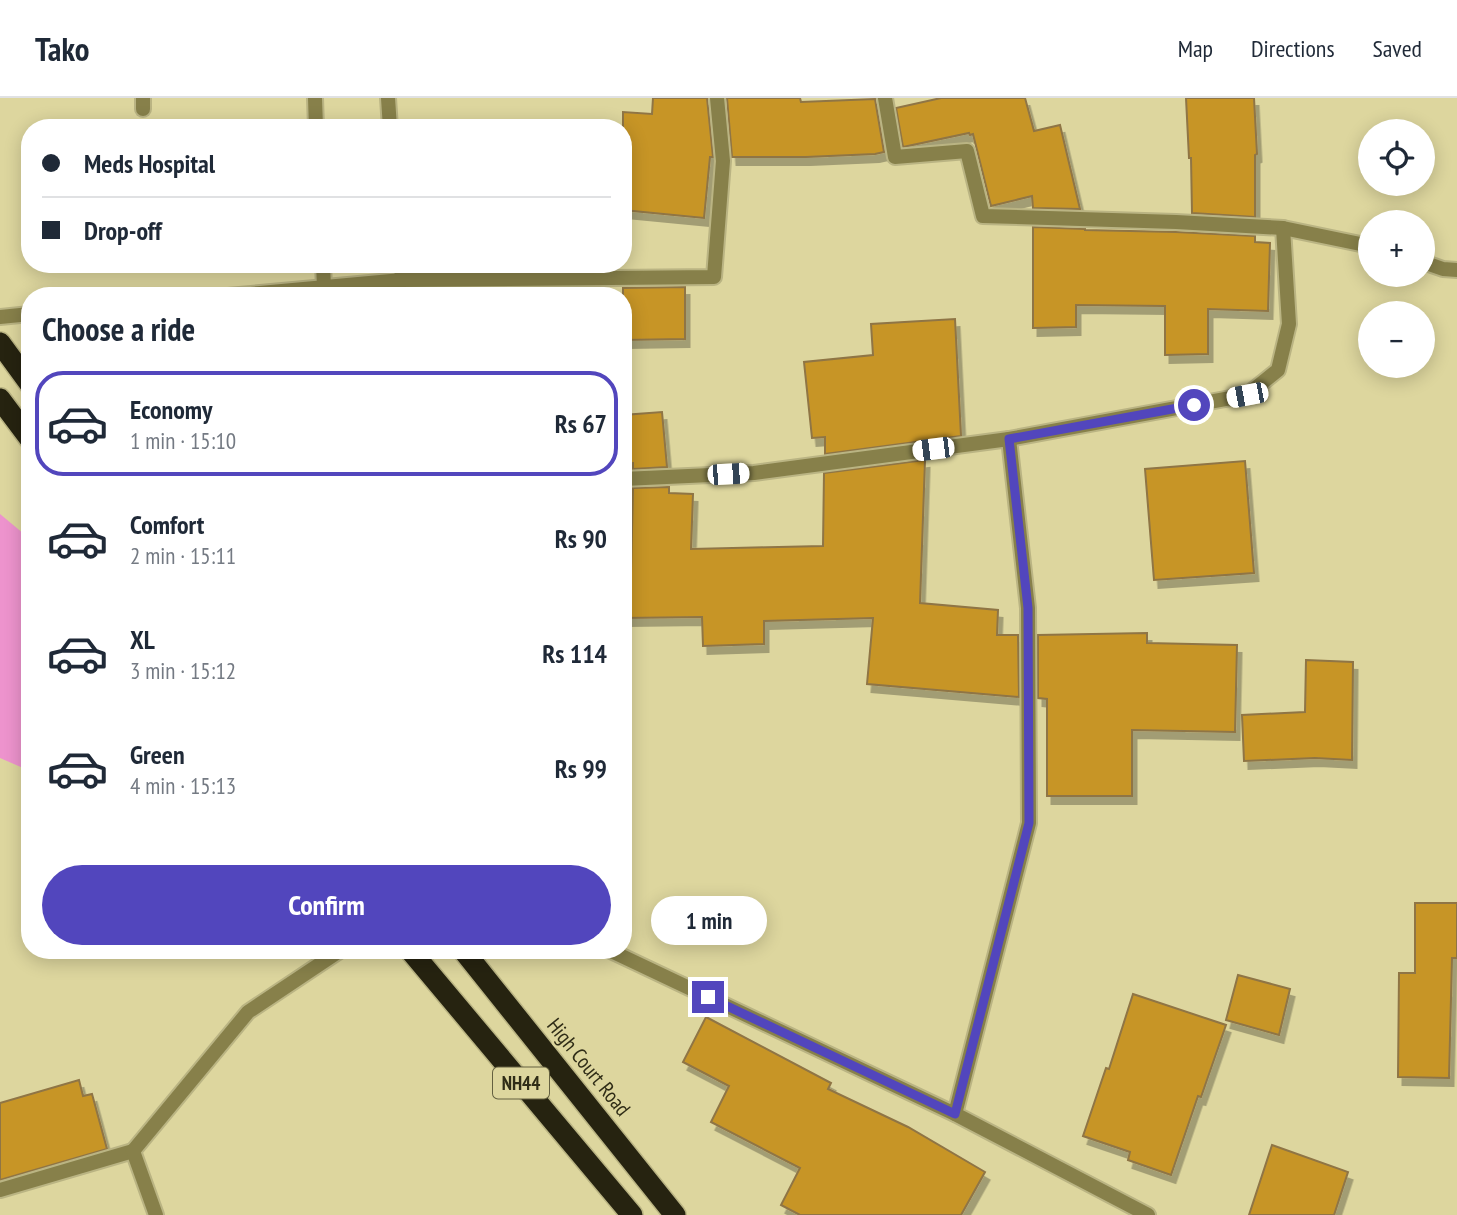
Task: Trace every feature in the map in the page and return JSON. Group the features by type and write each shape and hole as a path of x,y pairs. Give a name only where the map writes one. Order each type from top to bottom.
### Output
{"highway":[{"path":"0,344 21,372"},
{"path":"0,399 21,427"},
{"name":"NH44","path":"418,959 632,1215"},
{"name":"High Court Road","path":"470,959 675,1215"}],"street":[{"path":"315,98 316,119"},
{"path":"388,98 389,119"},
{"path":"323,273 324,287 402,280 714,277 723,160 717,98"},
{"path":"885,98 895,157 967,151 983,216 1283,228 1358,244"},
{"path":"632,479 754,473 1009,439 1247,395 1278,370 1289,324 1283,228"},
{"path":"1435,266 1457,270"},
{"path":"402,273 402,280"},
{"path":"0,317 21,315"},
{"path":"955,1114 1029,823 1028,608 1009,439"},
{"path":"0,1190 133,1151 247,1012 327,959"},
{"path":"628,959 955,1114 1148,1215"},
{"path":"133,1151 156,1215"}],"shaded area":[{"path":"0,514 21,532 21,767 0,758"}],"building":[{"path":"653,98 707,98 713,157 710,157 704,218 632,211 632,119 623,119 623,112 652,114"},
{"path":"727,98 800,98 801,102 875,99 884,152 806,157 732,157"},
{"path":"941,98 1025,98 1034,131 1060,125 1080,209 1033,208 1032,196 991,206 973,134 903,147 896,108"},
{"path":"1186,98 1254,98 1257,154 1255,217 1192,213"},
{"path":"1033,227 1255,236 1255,242 1270,243 1268,311 1208,309 1208,354 1165,355 1165,306 1076,305 1076,327 1033,328"},
{"path":"685,287 685,339 632,340 632,288"},
{"path":"955,319 961,436 825,454 825,437 812,438 804,362 873,355 871,324"},
{"path":"662,412 667,467 633,469 632,414"},
{"path":"925,460 920,603 998,610 997,635 1018,635 1019,697 867,684 873,618 764,621 764,644 703,646 702,617 632,618 633,488 669,487 669,493 693,494 691,549 823,546 824,473"},
{"path":"1245,461 1254,573 1154,580 1145,469"},
{"path":"1147,633 1147,643 1237,645 1235,732 1132,730 1132,796 1047,796 1047,699 1038,698 1038,635"},
{"path":"1306,660 1353,662 1352,760 1315,758 1244,761 1242,715 1305,712"},
{"path":"1415,903 1457,903 1457,958 1452,958 1449,1078 1398,1077 1399,973 1415,973"},
{"path":"1238,975 1290,989 1279,1035 1226,1020"},
{"path":"1133,994 1226,1025 1171,1175 1128,1160 1130,1152 1083,1136 1106,1068 1109,1069"},
{"path":"706,1017 831,1083 828,1089 908,1127 985,1172 961,1215 800,1215 781,1205 800,1168 711,1122 729,1086 683,1062"},
{"path":"79,1080 83,1096 92,1094 107,1149 0,1180 0,1103"},
{"path":"1272,1145 1348,1172 1334,1215 1249,1215"}],"route":[{"path":"708,997 955,1114 1029,823 1028,608 1009,439 1194,405"}]}
